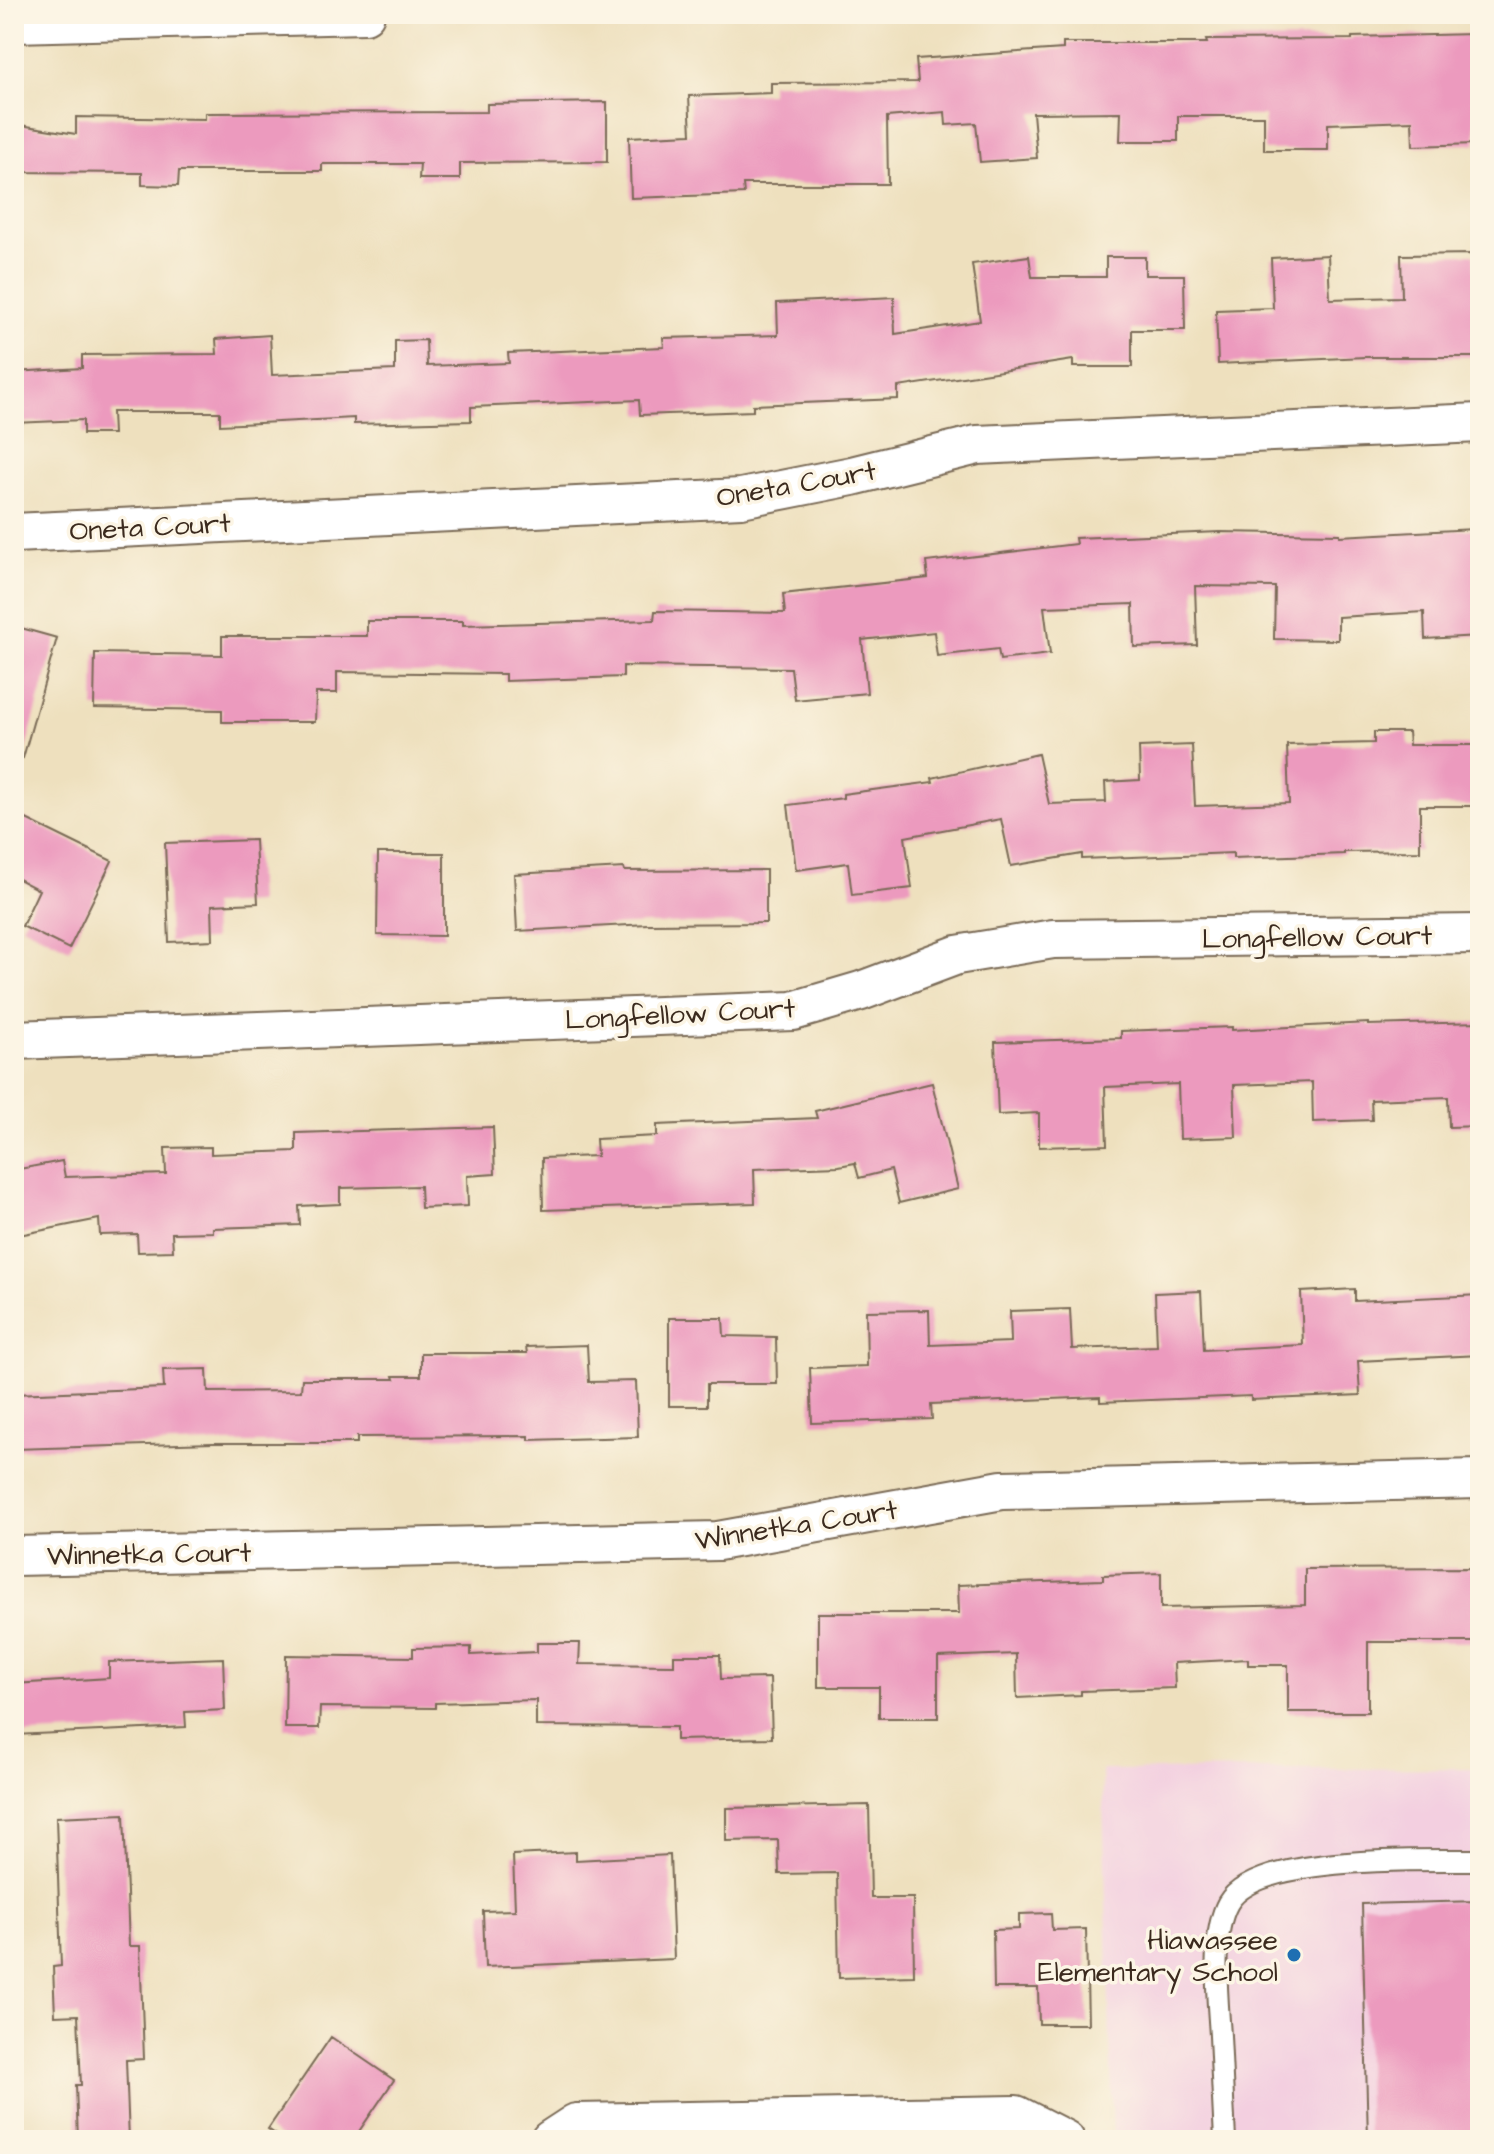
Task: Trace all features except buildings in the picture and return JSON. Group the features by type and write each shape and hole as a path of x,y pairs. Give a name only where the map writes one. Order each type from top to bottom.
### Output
{"street":[{"path":"14,23 365,14"},
{"name":"Oneta Court","path":"14,533 741,498 852,476 977,445 1480,423"},
{"name":"Longfellow Court","path":"14,1040 793,1011 861,991 957,955 1053,939 1480,934"},
{"name":"Winnetka Court","path":"14,1556 718,1541 1002,1490 1480,1479"},
{"path":"550,2140 576,2123 1016,2115 1065,2140"}],"lane":[{"path":"1225,2140 1217,1977 1221,1919 1229,1901 1243,1887 1288,1872 1333,1862 1480,1860"}],"shaded area":[{"name":"Hiawassee Elementary School","path":"1480,1768 1480,2140 1113,2140 1102,1770"}],"place":[{"name":"Hiawassee Elementary School","path":"1294,1955"}]}
